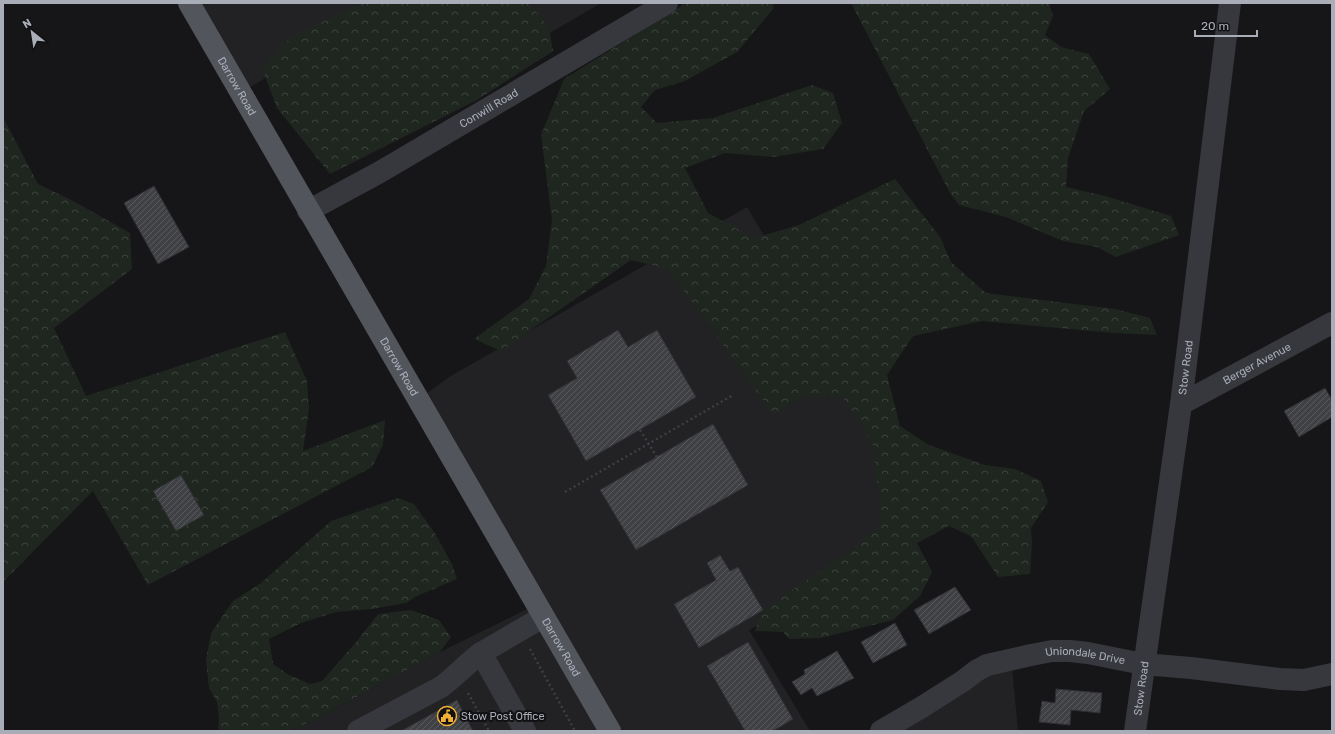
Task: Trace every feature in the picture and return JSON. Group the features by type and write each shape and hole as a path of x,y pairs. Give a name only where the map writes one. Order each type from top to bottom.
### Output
{"main road":[{"name":"Darrow Road","path":"189,3 610,731"}],"street":[{"name":"Conwill Road","path":"308,211 380,172 667,3"},
{"name":"Stow Road","path":"1135,731 1143,664 1181,404 1230,3"},
{"name":"Berger Avenue","path":"1181,404 1332,323"},
{"path":"358,731 441,687 481,653 543,617"},
{"name":"Uniondale Drive","path":"881,731 922,707 987,665 1052,651 1088,653 1143,664 1191,668 1280,679 1304,680 1332,674"},
{"path":"481,653 525,731"}],"path":[{"path":"564,492 733,395"},
{"path":"640,430 657,457"},
{"path":"519,631 574,731"},
{"path":"458,673 489,731"}],"shaded area":[{"path":"188,3 394,3 240,93"},
{"path":"483,3 601,3 514,54"},
{"path":"747,207 936,525 749,630 810,731 610,731 418,400 449,377"},
{"path":"529,608 603,731 290,731 316,719 440,652"},
{"path":"1012,667 1018,731 890,731 989,670"}],"green space":[{"path":"363,3 529,3 549,28 553,51 477,100 330,174 277,108 262,68 292,36"},
{"path":"686,3 774,3 773,9 737,52 685,81 655,90 641,107 657,123 713,118 812,85 833,93 842,123 823,149 773,157 725,153 685,168 708,213 754,238 799,225 895,179 940,237 951,262 986,293 1115,309 1150,318 1157,335 1113,333 982,321 913,336 887,375 900,426 929,445 985,465 1015,469 1041,481 1048,502 1031,528 1032,543 1030,574 998,577 971,536 949,526 917,543 932,572 920,596 893,620 821,638 789,639 783,632 755,631 763,610 849,551 882,524 873,445 843,397 805,396 773,414 668,269 631,260 501,351 474,339 529,299 546,266 552,220 541,135 564,79"},
{"path":"851,3 1049,3 1053,16 1045,35 1061,47 1089,54 1110,89 1084,111 1068,158 1066,187 1105,196 1171,216 1179,235 1116,257 1097,247 1063,241 1006,217 959,205 950,193"},
{"path":"3,117 38,184 75,202 130,233 132,269 54,328 86,396 285,332 307,381 309,409 303,451 385,420 383,445 372,467 148,585 93,491 3,582"},
{"path":"398,498 414,504 434,532 452,564 457,579 417,596 406,603 372,609 336,612 301,623 269,639 273,664 289,675 310,684 322,681 357,641 378,614 411,610 439,620 451,637 440,652 316,719 290,731 218,731 219,718 217,702 209,688 206,660 211,633 233,601 261,583 331,521"}],"building":[{"path":"154,186 189,247 158,264 124,203"},
{"path":"618,330 628,347 657,330 696,397 586,461 548,395 577,378 567,361"},
{"path":"1325,388 1332,400 1332,417 1299,437 1284,411"},
{"path":"713,424 748,485 636,550 600,490"},
{"path":"181,475 204,515 176,531 153,491"},
{"path":"720,555 730,571 738,567 763,610 699,648 674,604 716,580 707,563"},
{"path":"955,587 971,610 929,634 914,610"},
{"path":"895,623 907,645 873,663 861,642"},
{"path":"748,642 793,719 773,731 745,731 707,666"},
{"path":"837,651 854,678 817,696 812,688 801,695 792,682 805,674 804,670"},
{"path":"1056,689 1102,693 1100,713 1071,710 1070,725 1039,722 1042,701 1055,703"},
{"name":"Stow Post Office","path":"457,700 473,731 401,731"}],"place":[{"name":"Stow Post Office","path":"447,716"}]}
